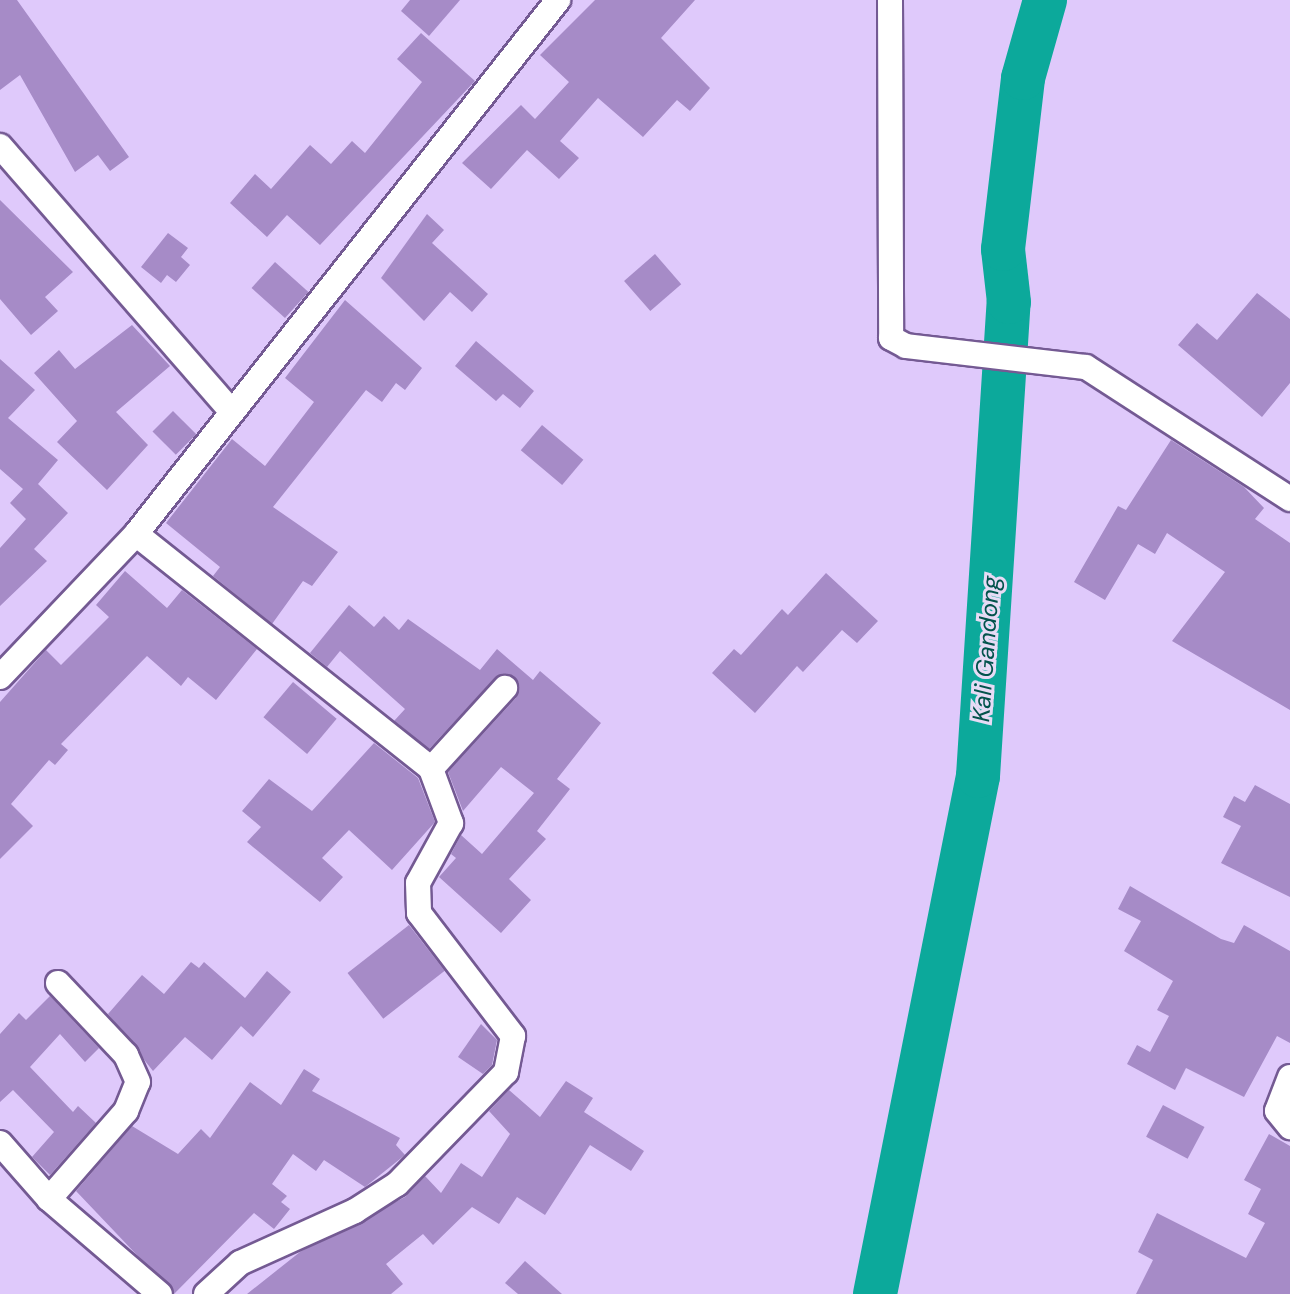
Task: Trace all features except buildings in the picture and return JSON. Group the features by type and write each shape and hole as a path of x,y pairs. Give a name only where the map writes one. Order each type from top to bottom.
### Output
{"street":[{"path":"0,677 136,534 558,0"},
{"path":"890,0 887,328 898,343 1086,367 1290,499"},
{"path":"0,146 232,412"},
{"path":"136,534 430,769 451,823 418,883 416,899 434,936 513,1036 506,1072 397,1184 355,1211 240,1263 206,1294"},
{"path":"430,769 505,688"},
{"path":"49,1199 126,1111 138,1082 126,1055 58,983"},
{"path":"1290,1077 1277,1111 1290,1127"},
{"path":"0,1143 49,1199 160,1294"}],"waterway":[{"name":"Kali Gandong","path":"875,1294 978,776 1009,302 1003,249 1023,78 1045,0"}]}
